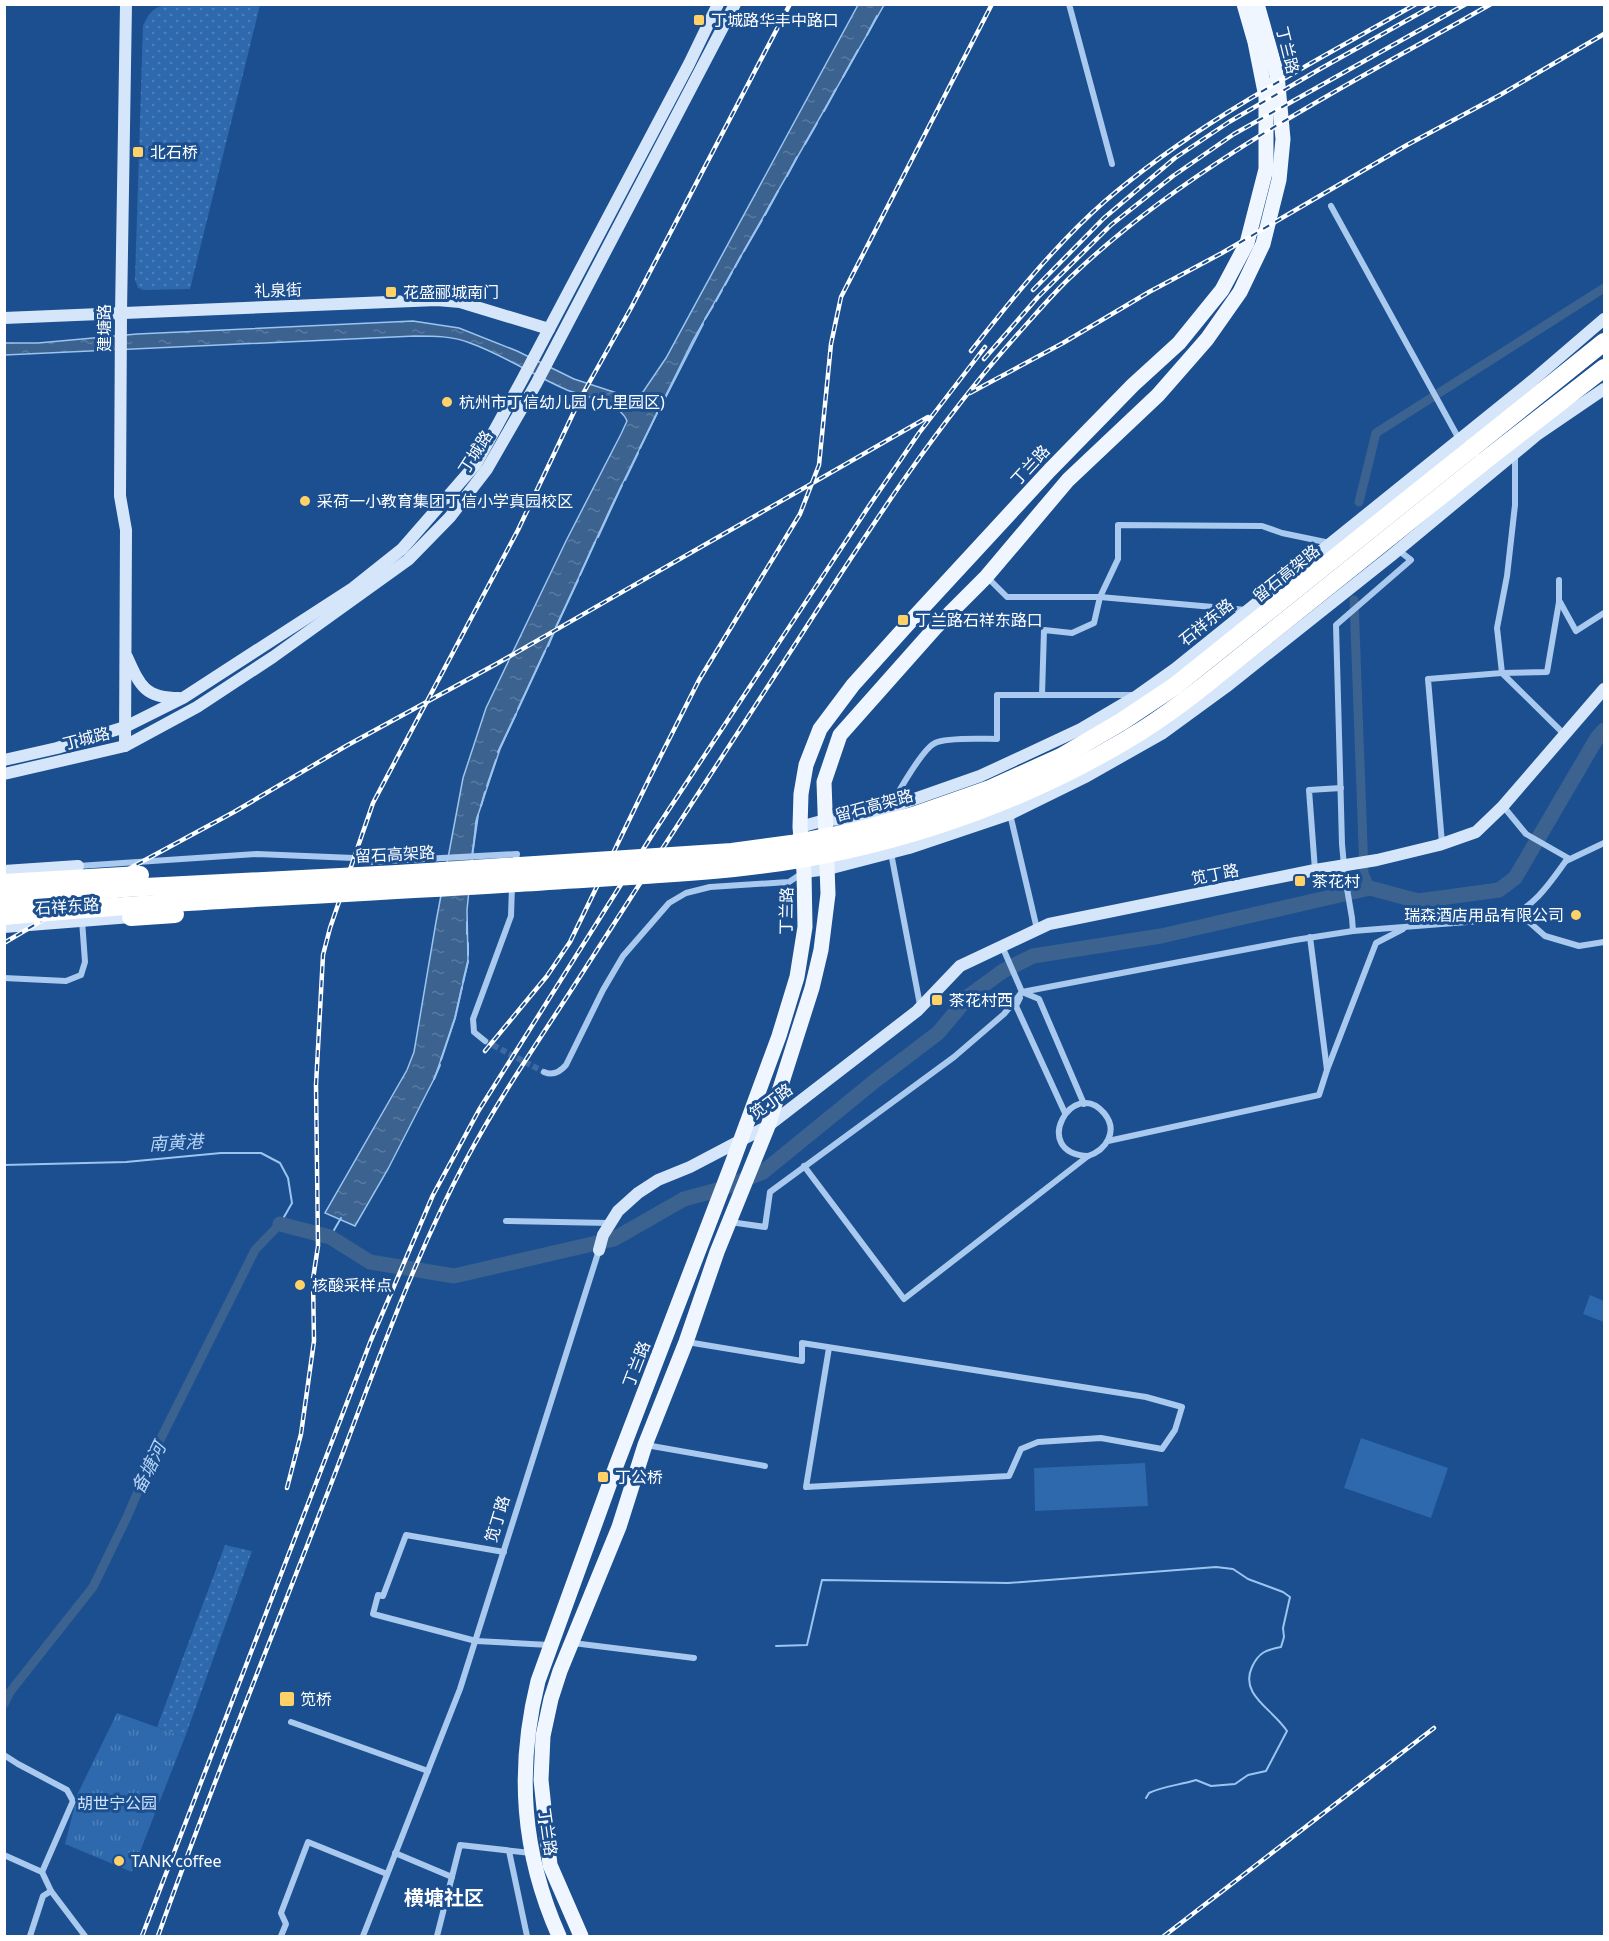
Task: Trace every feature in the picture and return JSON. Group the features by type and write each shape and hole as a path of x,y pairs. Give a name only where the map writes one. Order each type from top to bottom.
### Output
{"highway":[{"name":"留石高架路","path":"4,916 732,852 856,831 913,816 990,789 1060,757 1121,722 1175,686 1472,450 1602,343"},
{"name":"留石高架路","path":"1472,450 1605,368"},
{"path":"4,883 256,870 397,882"},
{"name":"留石高架路","path":"4,900 126,888 397,882"},
{"path":"131,917 307,904 397,882"}],"main road":[{"name":"建塘路","path":"125,746 126,530 120,496 126,4"},
{"name":"丁城路","path":"4,760 57,748 124,727 183,698 352,588 402,549 476,464 689,64 718,4"},
{"name":"丁城路","path":"4,774 125,746 197,708 273,657 408,560 450,517 487,469 536,384 735,4"},
{"name":"丁兰路","path":"559,1936 536,1875 532,1854 524,1772 526,1737 538,1681 553,1645 616,1466 779,1036 797,977 805,927 800,827 801,794 806,765 820,729 853,685 1050,470 1133,385 1179,343 1222,290 1247,243 1266,169 1266,98 1255,42 1244,4"},
{"name":"丁兰路","path":"580,1936 550,1865 541,1780 543,1736 551,1699 619,1527 645,1445 686,1342 717,1252 768,1126 812,988 821,950 828,894 824,782 840,735 935,628 986,577 1068,480 1158,395 1207,339 1240,292 1263,244 1280,180 1283,139 1277,75 1257,4"},
{"name":"礼泉街","path":"4,318 437,300 460,302 549,329"},
{"name":"石祥东路","path":"800,827 825,820 849,819 889,808 980,776 1081,729 1137,696 1175,669 1330,543 1472,450 1533,380 1605,319"},
{"path":"804,872 828,869 891,853 1010,814 1087,776 1162,733 1226,687 1398,550 1538,434 1605,389"},
{"name":"建塘路","path":"124,651 142,686 159,697 183,698"},
{"name":"笕丁路","path":"598,1250 603,1235 618,1210 638,1193 658,1180 768,1126 921,1007 960,966 1003,950 1037,929 1050,924 1315,870 1348,869 1442,844 1476,832 1503,806 1605,690"},
{"path":"4,871 78,866"},
{"name":"石祥东路","path":"4,927 131,917"}],"street":[{"path":"1070,4 1112,164"},
{"path":"1330,206 1444,412 1472,450"},
{"path":"1515,453 1515,505 1507,576 1497,628 1502,673 1566,736"},
{"path":"1042,695 1044,630 1072,633 1094,623 1100,597 1118,559 1118,525 1262,526 1282,533 1330,543"},
{"path":"1353,931 1341,788 1336,625 1411,560 1398,550"},
{"path":"986,577 1007,597 1100,597 1248,610"},
{"path":"1442,844 1428,679 1546,672 1559,602 1559,580"},
{"path":"1559,602 1575,631 1605,613"},
{"path":"889,808 917,762 935,743 964,739 997,739 997,694 1137,696"},
{"path":"1315,870 1309,790 1341,788"},
{"path":"1503,806 1526,834 1568,858 1566,861"},
{"path":"1010,814 1037,929"},
{"path":"730,1222 765,1227 770,1192 954,1057 1004,1014 1022,992 1310,937 1353,931 1505,919 1519,913 1538,899 1566,861 1605,843"},
{"path":"891,853 921,1007"},
{"path":"4,978 66,981 81,975 85,962 78,866 257,854 354,858 369,862 517,854 511,916 473,1019 474,1032 485,1041"},
{"path":"544,1072 559,1073 566,1065 603,990 623,956 669,903 686,893 710,886 789,882 804,872"},
{"path":"1519,913 1545,936 1579,946 1605,942"},
{"path":"804,1166 904,1299 1088,1156 1096,1153 1108,1141 1319,1095 1376,943 1407,927"},
{"path":"1310,937 1327,1070"},
{"path":"1003,950 1022,992 1039,999 1084,1104"},
{"path":"1022,992 1016,1006 1065,1113"},
{"path":"1088,1156 1071,1152 1060,1138 1059,1130 1065,1113 1077,1105 1084,1104 1100,1109 1110,1124 1108,1141"},
{"path":"506,1221 610,1223"},
{"name":"笕丁路","path":"363,1936 460,1689 598,1250"},
{"path":"686,1342 802,1361 802,1344 829,1348 1146,1397 1182,1407 1175,1430 1162,1449 1101,1438 1038,1442 1021,1449 1009,1476 806,1487 829,1348"},
{"path":"645,1445 765,1466"},
{"path":"504,1552 406,1535 383,1596 378,1595 373,1614 476,1641 553,1645"},
{"path":"572,1643 694,1658"},
{"path":"291,1722 428,1771"},
{"path":"4,1766 7,1756 67,1790 73,1801 42,1872"},
{"path":"281,1936 286,1923 281,1912 308,1842 387,1874"},
{"path":"437,1936 460,1845 532,1854"},
{"path":"509,1851 527,1936"},
{"path":"395,1852 452,1877"},
{"path":"4,1854 42,1872 51,1891 85,1936"},
{"path":"30,1936 43,1896 51,1891"}],"green space":[{"path":"169,4 260,5 190,289 144,290 138,288 135,280 143,26 153,11"},
{"path":"1590,1295 1604,1301 1604,1322 1583,1314"},
{"path":"1361,1438 1448,1468 1431,1518 1344,1488"},
{"path":"1145,1463 1148,1506 1035,1511 1034,1468"},
{"path":"225,1545 252,1551 185,1737 157,1727"},
{"name":"胡世宁公园","path":"117,1713 185,1737 132,1872 65,1844 78,1793"}],"water":[{"path":"858,5 884,5 692,342 612,505 500,749 476,821 467,910 468,962 455,1018 435,1077 388,1169 355,1226 325,1213 407,1070 414,1052 463,778 486,708 566,541 627,421 623,414 609,404 567,390 483,348 464,341 436,336 5,355 4,343 38,343 137,334 413,321 459,328 517,351 574,379 632,398 643,392 666,358"}],"waterway":[{"path":"867,35 877,16"},
{"path":"843,77 858,50"},
{"path":"824,111 836,89"},
{"path":"805,144 817,123"},
{"path":"787,176 797,157"},
{"path":"765,215 778,191"},
{"path":"744,251 762,220"},
{"path":"735,267 741,256"},
{"path":"725,285 732,272"},
{"path":"1359,502 1376,433 1604,288"},
{"path":"716,301 722,290"},
{"path":"705,319 713,306"},
{"path":"663,402 703,324"},
{"path":"640,448 660,407"},
{"path":"625,480 638,453"},
{"path":"598,537 622,485"},
{"path":"580,575 595,542"},
{"path":"556,627 578,580"},
{"path":"1354,600 1364,873 1370,888"},
{"path":"548,646 554,632"},
{"path":"518,709 545,651"},
{"path":"498,752 516,714"},
{"path":"280,1224 330,1237 370,1262 454,1276 614,1239 684,1199 721,1189 763,1172 938,1033 970,995 1003,971 1033,956 1161,936 1370,888 1418,901 1499,890 1515,878 1597,738 1604,730"},
{"path":"487,786 496,760"},
{"path":"481,806 485,792"},
{"path":"472,856 478,815"},
{"path":"467,922 467,934"},
{"path":"468,943 468,955"},
{"path":"463,982 468,961"},
{"path":"441,1060 455,1018 462,987"},
{"path":"434,1079 440,1065"},
{"name":"南黄港","path":"4,1165 126,1162 221,1153 261,1153 280,1163 288,1178 292,1203 280,1224"},
{"path":"330,1237 341,1218"},
{"name":"备塘河","path":"4,1704 10,1692 93,1587 127,1517 161,1438 255,1250 280,1224"},
{"path":"776,1646 807,1645 822,1580 1008,1583 1216,1567 1233,1569 1248,1579 1283,1592 1290,1597 1281,1647 1260,1655 1249,1677 1254,1694 1287,1731 1266,1771 1248,1775 1235,1784 1211,1786 1196,1780 1149,1793 1146,1798"}],"tunnel":[{"path":"485,1041 544,1072"}],"railway":[{"path":"287,1488 301,1434 314,1341 313,1279 318,1246 316,1085 323,955 330,928 373,803 518,530 580,399 631,308 790,4"},
{"path":"485,1051 547,976 570,942 699,680 800,514 819,465 831,344 841,297 992,4"},
{"path":"971,351 1068,237 1104,202 1140,173 1177,145 1255,96 1416,4"},
{"path":"1033,290 1104,218 1175,158 1229,122 1436,4"},
{"path":"984,359 1038,297 1111,225 1173,176 1234,134 1466,4"},
{"path":"158,1936 221,1766 410,1279 446,1199 466,1160 522,1066 888,503 982,375 1052,295 1121,233 1170,195 1274,127 1491,4"},
{"path":"970,393 1222,253 1604,34"},
{"path":"142,1936 371,1340 433,1195 479,1110 654,832 869,506 919,433 985,347"},
{"path":"4,943 134,866 498,663 928,417"},
{"path":"1164,1936 1434,1728"}],"place":[{"name":"丁城路华丰中路口","path":"699,20"},
{"name":"北石桥","path":"138,152"},
{"name":"花盛郦城南门","path":"391,292"},
{"name":"杭州市丁信幼儿园 (九里园区)","path":"447,402"},
{"name":"采荷一小教育集团丁信小学真园校区","path":"305,501"},
{"name":"丁兰路石祥东路口","path":"903,620"},
{"name":"茶花村","path":"1300,881"},
{"name":"瑞森酒店用品有限公司","path":"1576,915"},
{"name":"茶花村西","path":"937,1000"},
{"name":"核酸采样点","path":"300,1285"},
{"name":"丁公桥","path":"603,1477"},
{"name":"笕桥","path":"287,1699"},
{"name":"TANK coffee","path":"119,1861"}],"district":[{"name":"横塘社区","path":"444,1898"}]}
